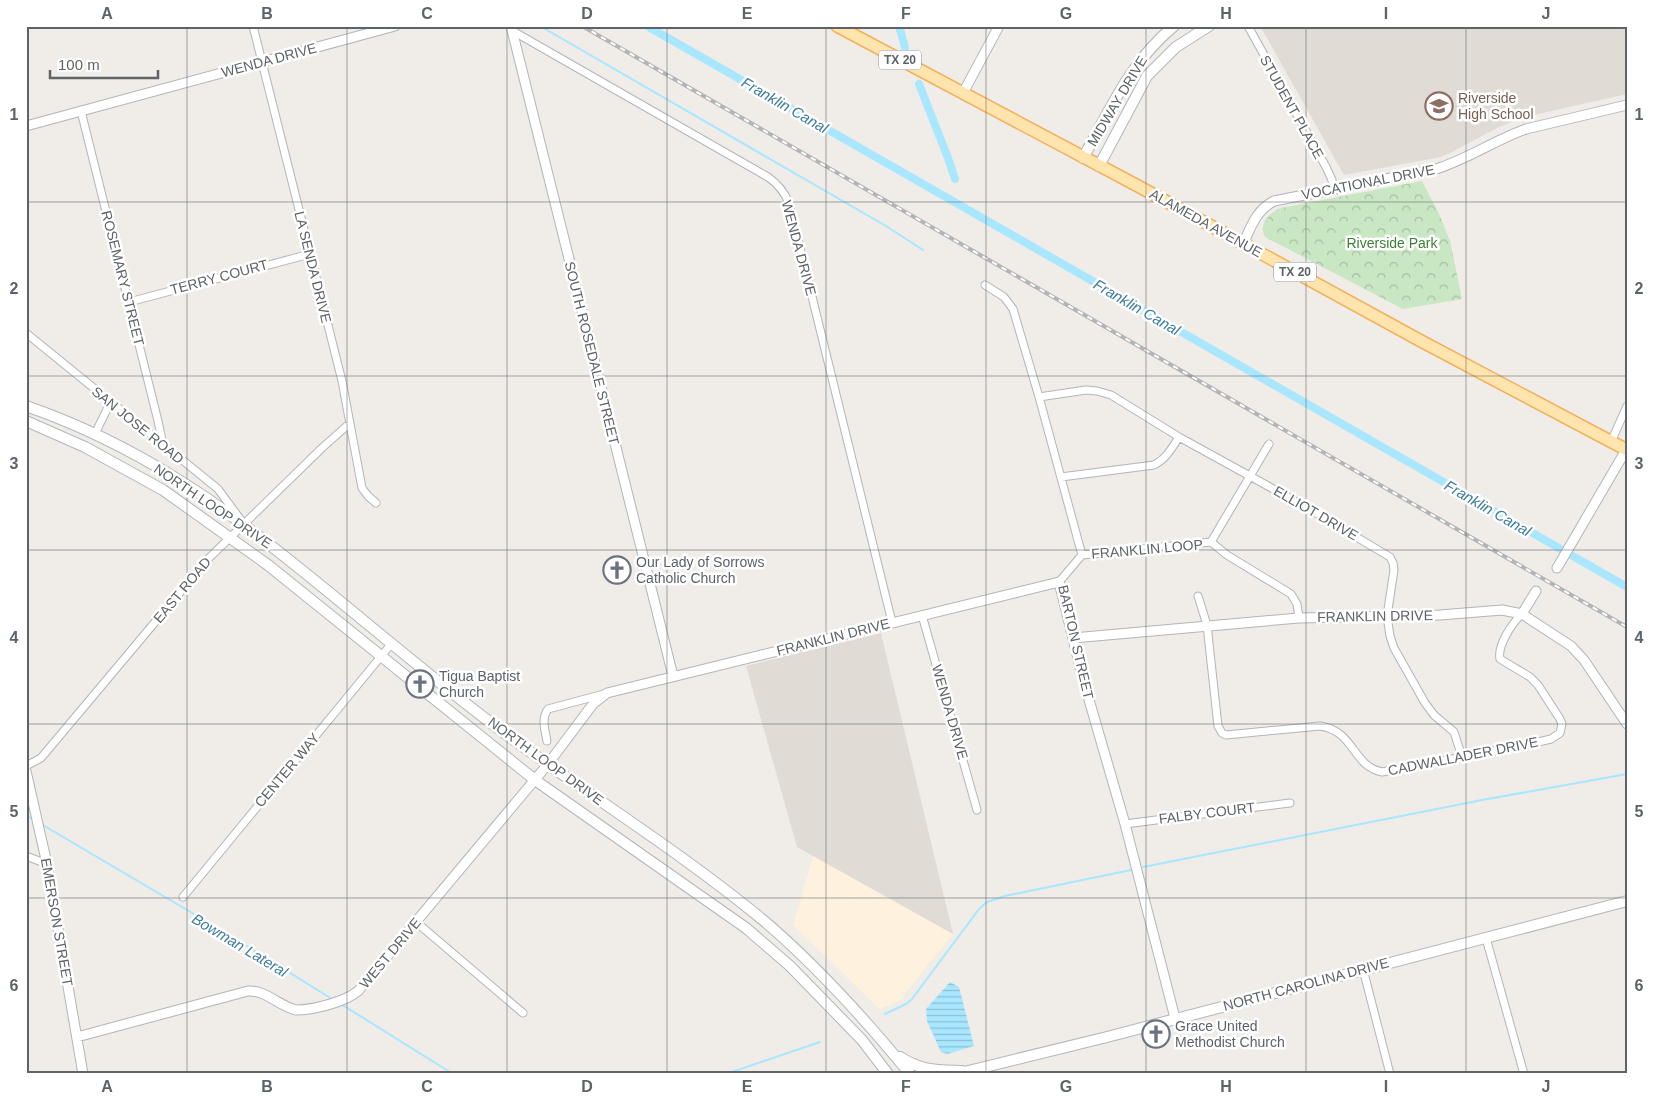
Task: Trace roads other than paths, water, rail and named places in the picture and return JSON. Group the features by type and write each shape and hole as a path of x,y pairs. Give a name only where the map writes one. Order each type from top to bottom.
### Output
{"main road":[{"name":"ALAMEDA AVENUE","path":"837,26 1627,450"},
{"name":"MIDWAY DRIVE","path":"1083,158 1134,68 1146,52 1174,26"},
{"name":"MIDWAY DRIVE","path":"1099,166 1147,76 1176,47 1209,26"},
{"name":"NORTH LOOP DRIVE","path":"26,406 95,434 135,454 182,481 244,524 491,722 683,859 763,921 802,955 872,1028 910,1074"},
{"name":"NORTH LOOP DRIVE","path":"26,421 85,447 164,490 268,565 535,780 746,928 790,966 862,1040 888,1074"},
{"name":"NORTH CAROLINA DRIVE","path":"892,1052 909,1063 928,1070 960,1073 1627,901"},
{"path":"790,966 802,955"},
{"path":"874,1056 882,1074"}],"street":[{"name":"LA SENDA DRIVE","path":"254,26 346,400 363,491 376,503"},
{"name":"WENDA DRIVE","path":"26,126 395,26"},
{"path":"964,93 999,26"},
{"name":"STUDENT PLACE","path":"1248,26 1326,167 1332,180 1333,188"},
{"name":"WENDA DRIVE","path":"508,28 768,177 785,194 789,202 840,404 892,622"},
{"name":"SOUTH ROSEDALE STREET","path":"508,28 673,676"},
{"name":"VOCATIONAL DRIVE","path":"1243,244 1256,216 1266,205 1283,198 1436,169 1526,129 1627,105"},
{"name":"ROSEMARY STREET","path":"81,111 163,445"},
{"name":"TERRY COURT","path":"129,302 310,254"},
{"path":"985,285 1004,297 1013,309 1082,555"},
{"name":"SAN JOSE ROAD","path":"26,333 218,489 244,524"},
{"name":"ELLIOT DRIVE","path":"1039,397 1086,390 1105,392 1179,437 1369,543 1390,557 1394,570 1387,616 1394,648 1425,703 1434,715 1454,732 1462,757"},
{"path":"95,434 110,402"},
{"path":"1611,442 1627,406"},
{"name":"EAST ROAD","path":"26,766 41,758 208,559 323,446 349,424"},
{"path":"1061,477 1154,465 1167,455 1179,437"},
{"path":"1212,542 1269,444"},
{"path":"1560,564 1627,450"},
{"name":"FRANKLIN LOOP","path":"1082,555 1212,542 1227,554 1291,594 1296,604 1299,618"},
{"name":"BARTON STREET","path":"1082,555 1059,582 1100,743 1125,824 1175,1018"},
{"name":"FRANKLIN DRIVE","path":"547,741 544,716 548,709 673,676 1059,582"},
{"name":"CADWALLADER DRIVE","path":"1198,596 1207,625 1218,726 1222,733 1328,727 1345,738 1366,765 1382,772 1551,739 1560,733 1562,724 1560,718 1538,685 1530,677 1500,659 1499,650 1502,642 1536,591"},
{"name":"FRANKLIN DRIVE","path":"1073,638 1299,618 1440,615 1502,610 1522,614 1571,646 1584,660 1627,724"},
{"name":"WENDA DRIVE","path":"922,615 978,810"},
{"name":"CENTER WAY","path":"183,897 392,644"},
{"name":"FRANKLIN DRIVE","path":"535,780 593,704 607,693"},
{"name":"EMERSON STREET","path":"26,771 48,864 83,1074"},
{"name":"WEST DRIVE","path":"77,1037 248,991 260,992 290,1009 296,1010 343,1000 358,991 535,780"},
{"name":"FALBY COURT","path":"1125,824 1290,803"},
{"path":"26,856 48,864"},
{"path":"416,922 523,1013"},
{"path":"1486,938 1524,1074"},
{"path":"1363,969 1390,1074"}],"water":[{"path":"950,982 959,987 974,1046 947,1054 941,1052 927,1021 926,1009"}],"waterway":[{"path":"540,26 886,226 923,250"},
{"name":"Franklin Canal","path":"647,26 1627,587"},
{"path":"899,26 905,47"},
{"path":"919,84 955,179"},
{"path":"1143,867 1482,800 1627,774"},
{"name":"Bowman Lateral","path":"26,815 34,820"},
{"name":"Bowman Lateral","path":"41,824 221,930 332,999"},
{"path":"885,1014 912,999 979,909 987,902 1005,896 1131,870"},
{"name":"Bowman Lateral","path":"341,1004 453,1074"},
{"path":"726,1074 820,1042"}],"railway":[{"path":"582,26 1627,627"}],"place":[{"name":"Riverside High School","path":"1439,106"},
{"name":"Our Lady of Sorrows Catholic Church","path":"617,570"},
{"name":"Tigua Baptist Church","path":"420,684"},
{"name":"Grace United Methodist Church","path":"1156,1034"}],"park label":[{"name":"Riverside Park","path":"1392,243"}]}
